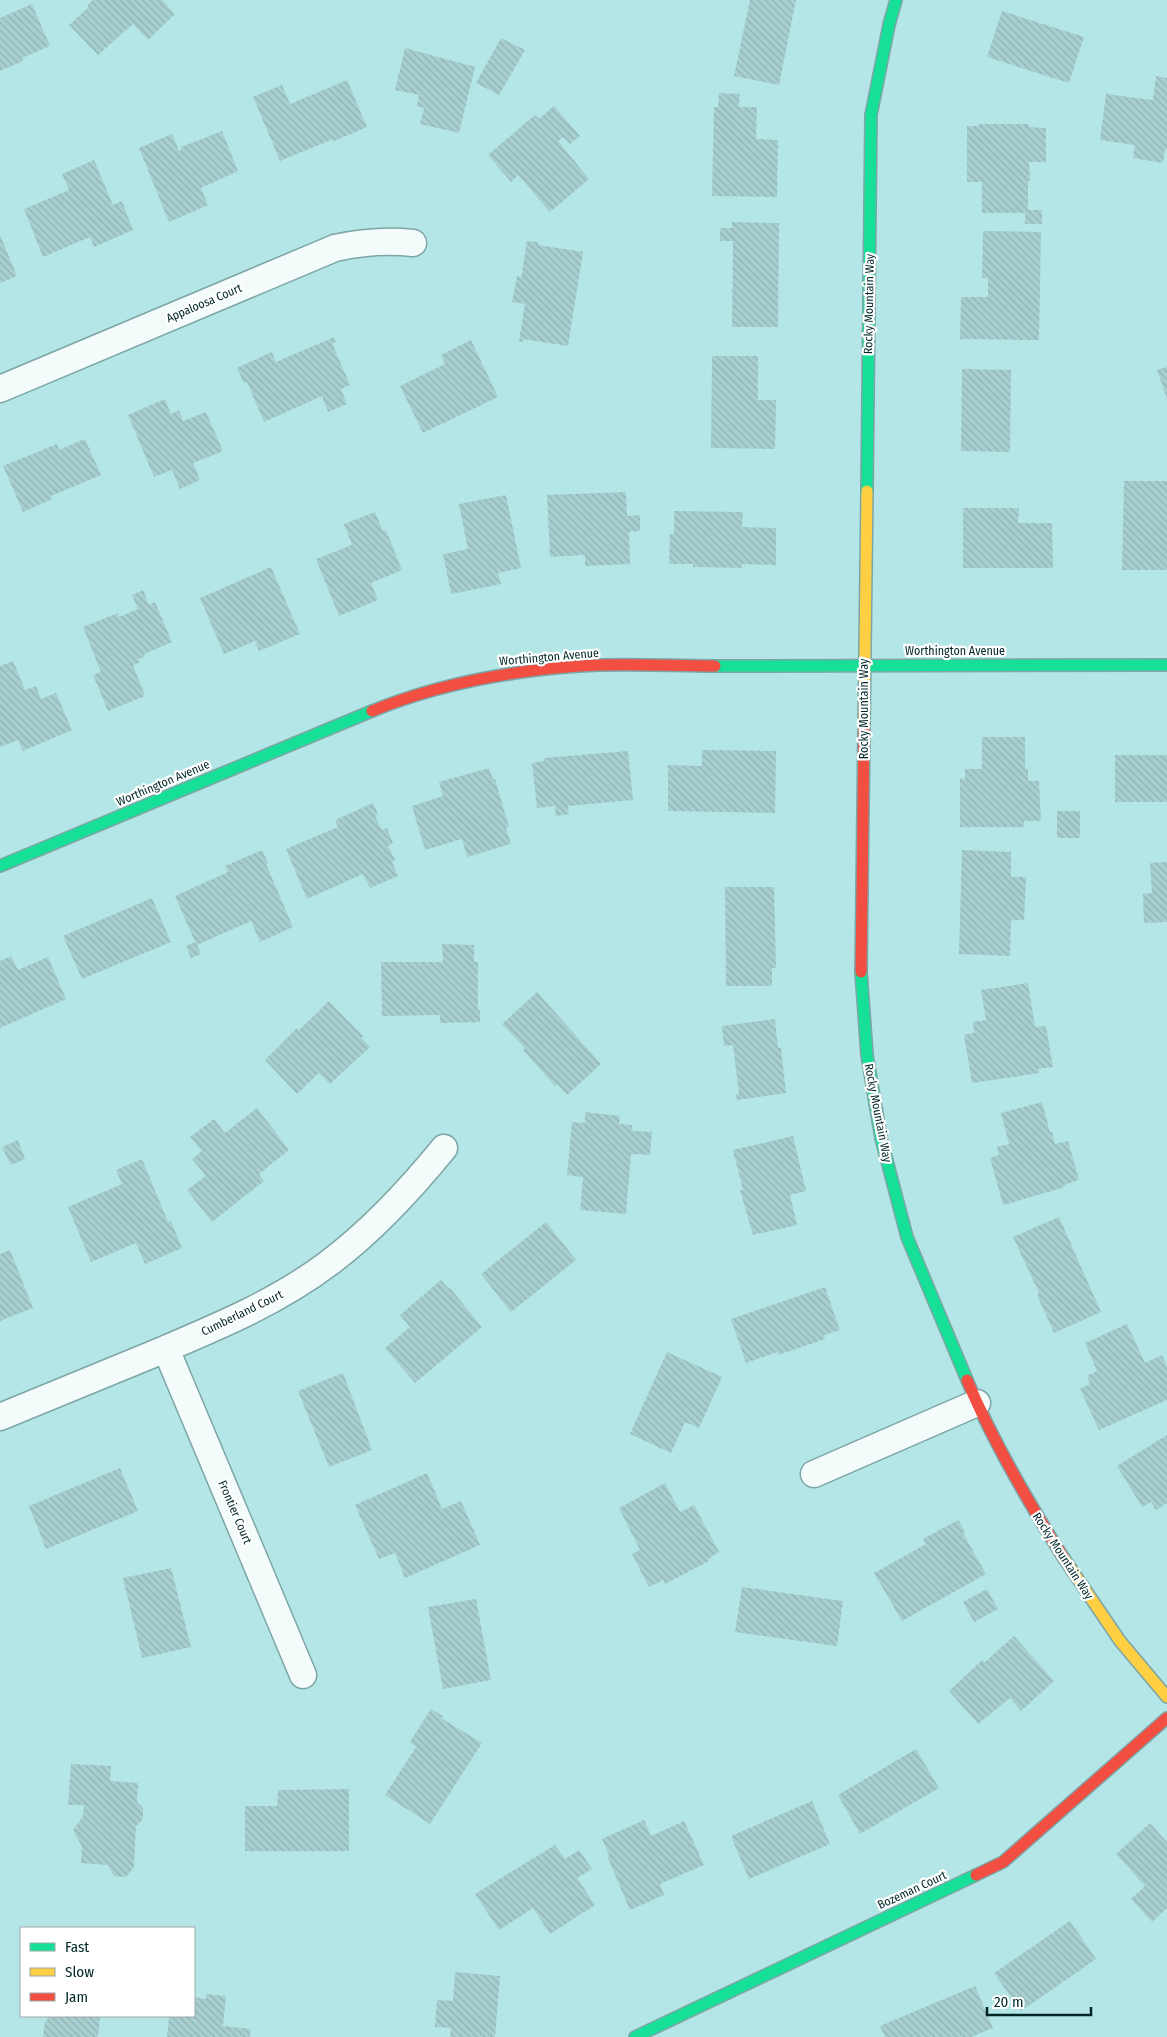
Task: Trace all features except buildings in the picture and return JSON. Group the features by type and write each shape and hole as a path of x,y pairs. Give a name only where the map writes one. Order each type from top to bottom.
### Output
{"street":[{"name":"Rocky Mountain Way","path":"896,0 889,25 871,115 861,971 867,1055 881,1138 907,1237 977,1403 1024,1495 1068,1565 1120,1641 1167,1697"},
{"name":"Appaloosa Court","path":"0,389 335,248 360,242 385,240 413,244"},
{"name":"Worthington Avenue","path":"0,866 390,704 456,684 512,673 580,666 1167,665"},
{"name":"Cumberland Court","path":"0,1417 166,1349 228,1322 280,1296 328,1264 380,1220 414,1186 444,1148"},
{"name":"Frontier Court","path":"166,1349 303,1675"},
{"path":"814,1474 977,1403"},
{"name":"Bozeman Court","path":"634,2037 1003,1862 1167,1718"}],"traffic: fast":[{"path":"867,491 871,115 889,25 896,0"},
{"path":"715,666 1167,665"},
{"path":"0,866 372,711"},
{"path":"861,972 867,1055 881,1138 907,1237 967,1380"},
{"path":"635,2037 976,1875"}],"traffic: slow":[{"path":"864,728 867,491"},
{"path":"1063,1557 1120,1641 1167,1697"}],"traffic: jam":[{"path":"372,711 448,686 526,671 596,665 715,666"},
{"path":"861,972 864,728"},
{"path":"967,1380 1011,1470 1063,1557"},
{"path":"976,1875 1003,1862 1167,1718"}]}
